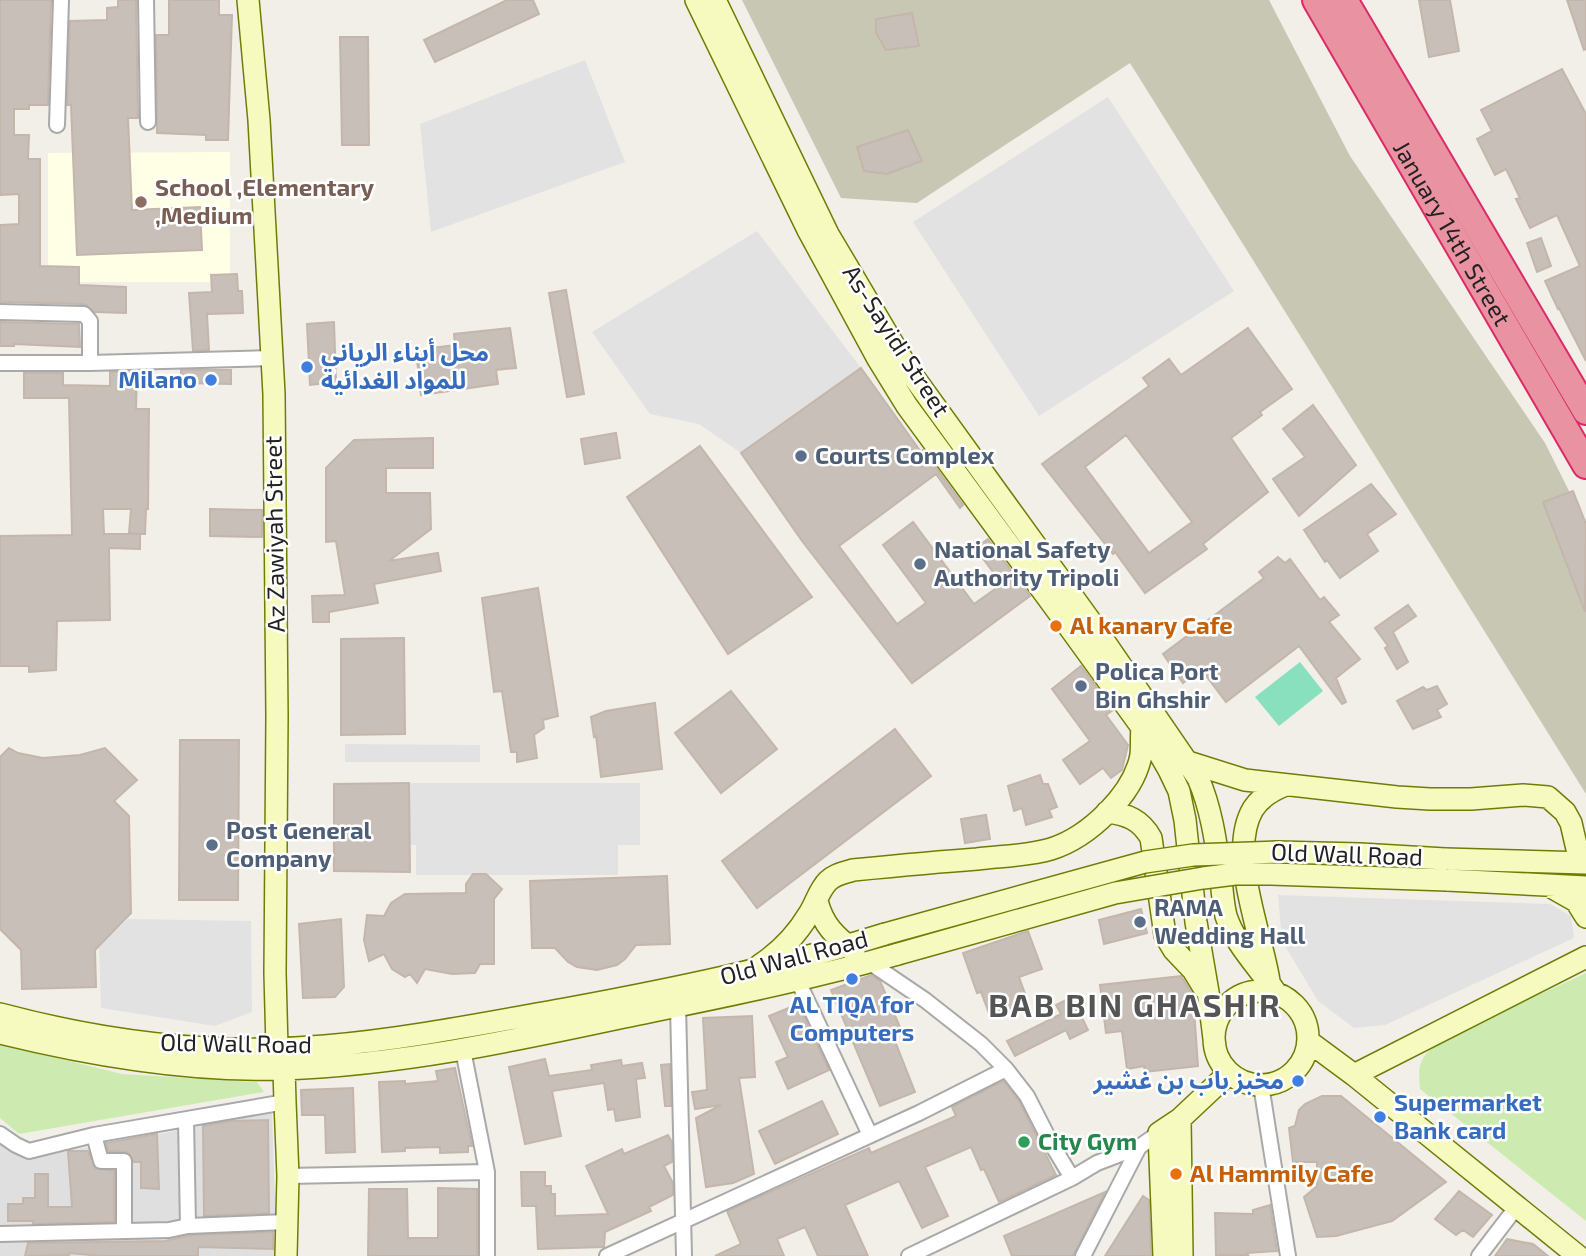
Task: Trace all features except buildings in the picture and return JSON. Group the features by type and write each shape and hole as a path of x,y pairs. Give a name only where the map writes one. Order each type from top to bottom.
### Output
{"highway":[{"name":"January 14th Street","path":"1316,0 1586,465"},
{"name":"January 14th Street","path":"1344,0 1586,411"}],"main road":[{"name":"Az Zawiyah Street","path":"248,0 259,120 273,358 277,690 275,973 277,1048 284,1069 288,1176 286,1256"},
{"name":"As-Sayidi Street","path":"696,0 775,165 878,359 907,406 1148,736 1179,791 1215,1047"},
{"name":"As-Sayidi Street","path":"715,0 828,234 908,369 1007,504 1188,762 1207,798 1226,915 1250,961 1273,988"},
{"path":"991,518 1007,504"},
{"path":"750,971 789,941 826,884 837,875 853,870 1018,855 1067,843 1118,802 1135,773 1148,736"},
{"path":"1188,762 1245,780 1283,786 1430,799 1523,795 1548,797 1566,812 1583,863"},
{"path":"1273,988 1242,995 1229,1004 1219,1017 1214,1031 1215,1047 1222,1065 1244,1082 1261,1085 1288,1077 1298,1068 1308,1041 1307,1026 1300,1012 1273,988 1248,889 1244,841 1247,822 1254,807 1271,792 1283,786"},
{"path":"1107,812 1124,814 1147,829 1151,838 1165,935 1174,950 1193,970 1209,998"},
{"name":"Old Wall Road","path":"0,1033 63,1047 216,1067 284,1069 390,1061 463,1050 676,998 750,971 1144,862 1238,852 1583,863"},
{"name":"Old Wall Road","path":"0,1014 74,1032 206,1048 323,1046 798,981 1115,893 1203,878 1235,874 1271,874 1586,887"},
{"path":"1548,886 1576,901 1586,916"},
{"path":"817,901 827,927 869,962"},
{"path":"1354,1075 1578,961 1586,940"},
{"path":"1308,1041 1518,1205 1578,1256"},
{"path":"1164,1256 1159,1133 1180,1119 1229,1073"},
{"path":"1180,1119 1182,1256"}],"street":[{"path":"57,125 61,0"},
{"path":"146,0 148,122"},
{"path":"0,312 84,314 90,321 90,363"},
{"path":"0,363 273,358"},
{"path":"869,962 925,999 981,1044 1006,1069 1027,1096 1072,1178"},
{"path":"798,981 870,1135"},
{"path":"676,998 684,1256"},
{"path":"463,1050 487,1172 487,1256"},
{"path":"607,1256 1006,1069"},
{"path":"1261,1085 1288,1256"},
{"path":"0,1134 29,1151 94,1135 285,1102"},
{"path":"186,1121 188,1226"},
{"path":"909,1256 1072,1178 1097,1163 1139,1147 1159,1133"},
{"path":"94,1135 101,1161 124,1161 124,1229"},
{"path":"1083,1256 1139,1147"},
{"path":"288,1176 487,1172"},
{"path":"1479,1256 1518,1205"},
{"path":"0,1234 169,1230 188,1226 287,1222"}],"shaded area":[{"path":"742,0 1269,0 1350,156 1545,443 1586,525 1586,794 1130,63 917,203 841,198"},
{"path":"585,60 625,162 431,232 420,124"},
{"path":"1108,97 1234,291 1039,416 913,222"},
{"path":"230,152 230,282 48,282 48,153"},
{"path":"757,231 861,368 741,453 699,424 650,414 592,332"},
{"path":"345,744 480,745 480,762 345,762"},
{"path":"409,783 640,783 640,845 618,845 618,875 416,875 416,845 409,845"},
{"path":"1278,895 1550,904 1571,916 1574,938 1385,1025 1354,1028 1318,1001 1282,941"},
{"path":"128,919 251,921 252,1012 215,1026 101,1008 99,947"},
{"path":"272,1113 277,1256 0,1256 0,1134 29,1158"}],"green space":[{"path":"1300,662 1323,691 1279,726 1255,697"},
{"path":"1586,973 1586,1221 1420,1089 1419,1080 1422,1060 1443,1039"},
{"path":"0,1044 122,1074 257,1082 264,1092 19,1134 0,1118"}],"place":[{"name":"School ,Elementary ,Medium","path":"141,202"},
{"name":"محل أبناء الرياني للمواد الغدائية","path":"307,367"},
{"name":"Milano","path":"211,380"},
{"name":"Courts Complex","path":"801,456"},
{"name":"National Safety Authority Tripoli","path":"920,564"},
{"name":"Al kanary Cafe","path":"1056,626"},
{"name":"Polica Port Bin Ghshir","path":"1081,686"},
{"name":"Post General Company","path":"212,845"},
{"name":"RAMA Wedding Hall","path":"1140,922"},
{"name":"AL TIQA for Computers","path":"852,979"},
{"name":"مخبز باب بن غشير","path":"1298,1081"},
{"name":"Supermarket Bank card","path":"1380,1117"},
{"name":"City Gym","path":"1024,1142"},
{"name":"Al Hammily Cafe","path":"1176,1174"}],"district":[{"name":"BAB BIN GHASHIR","path":"1135,1006"}]}
